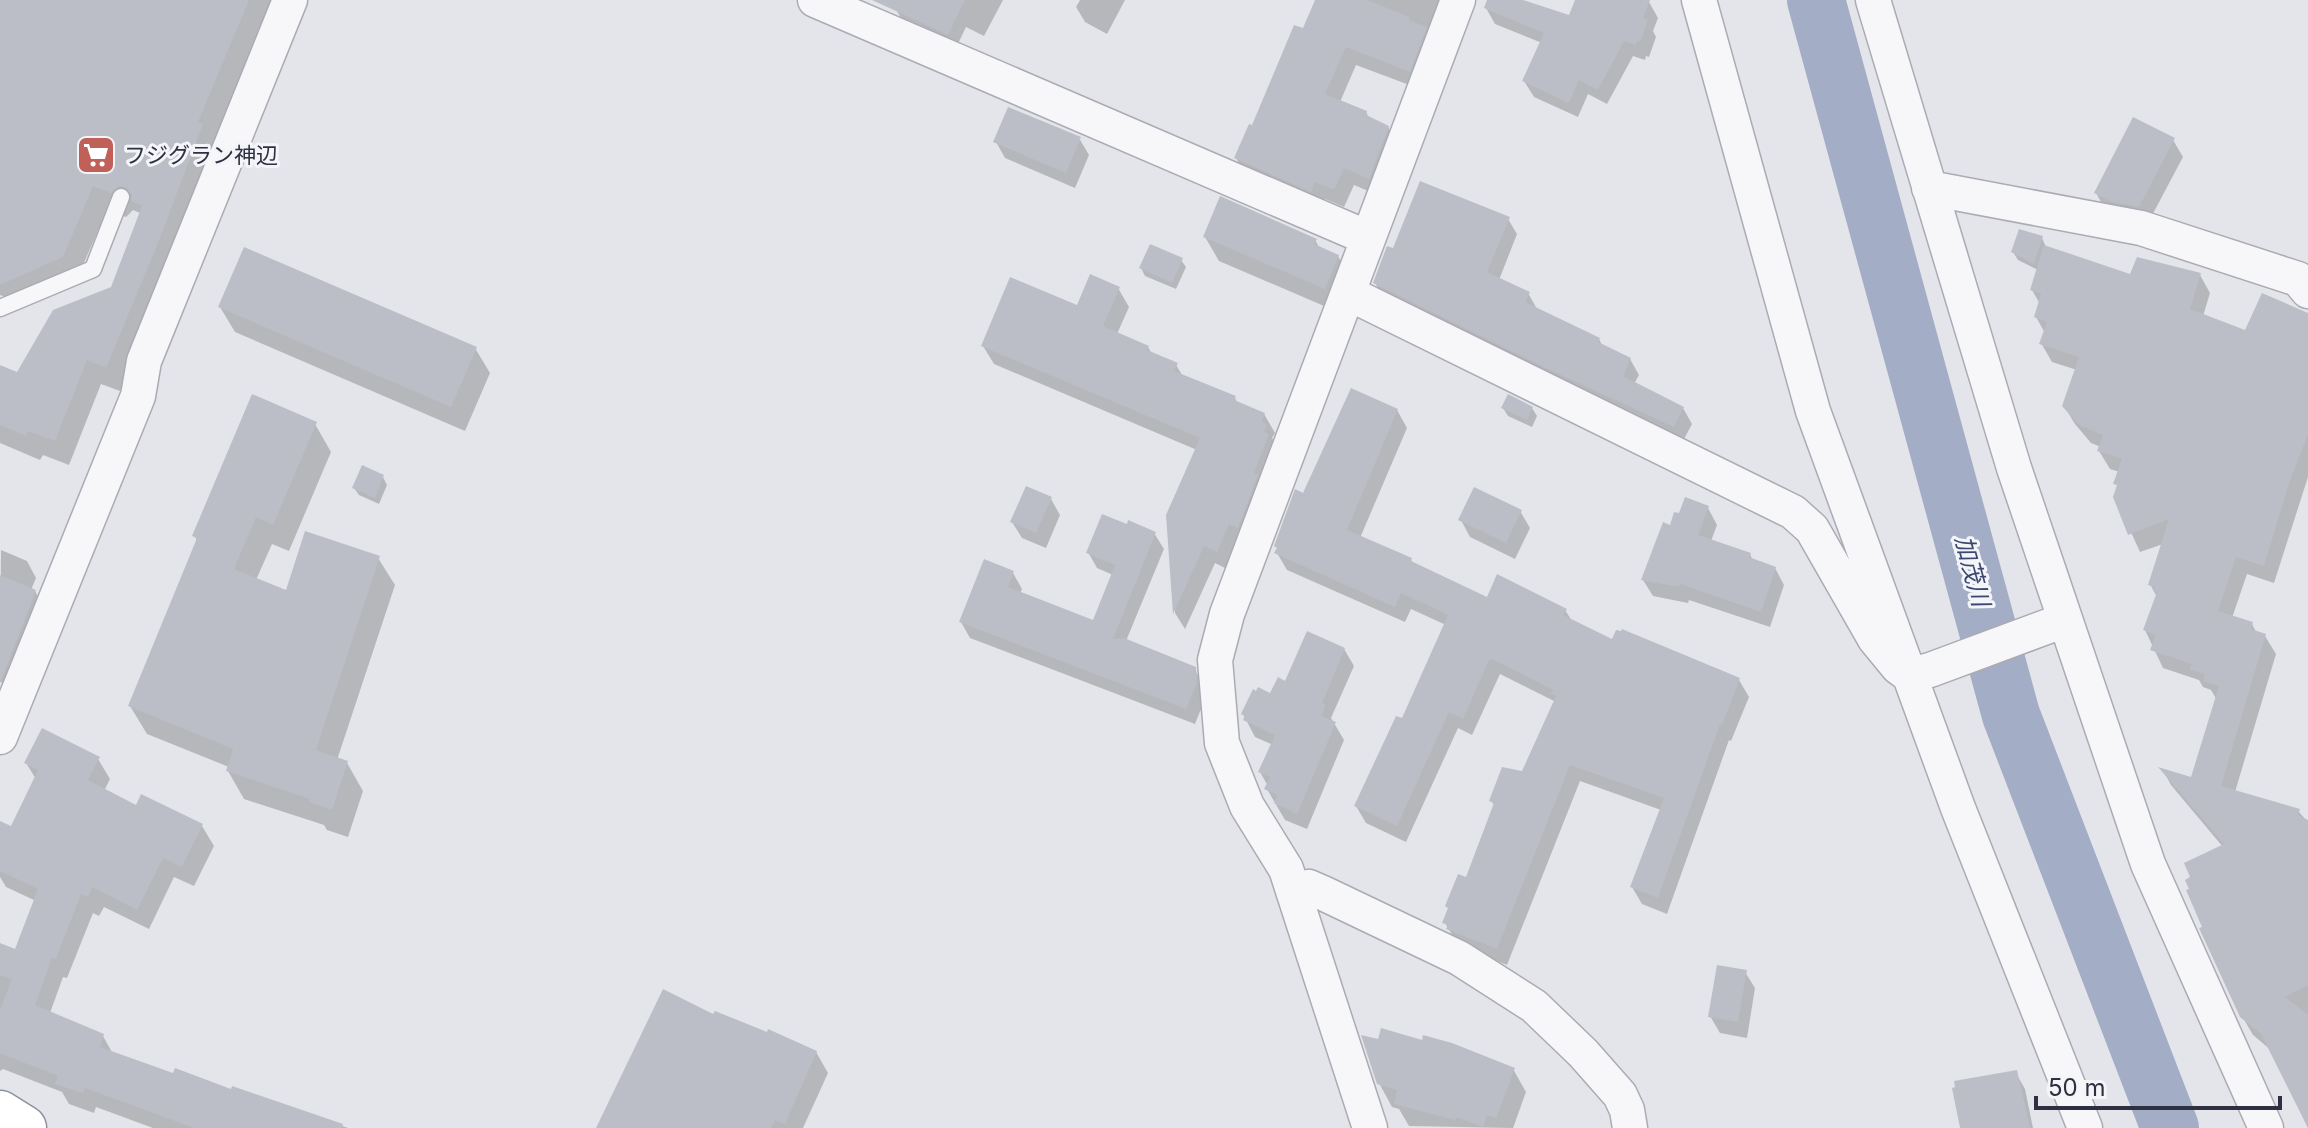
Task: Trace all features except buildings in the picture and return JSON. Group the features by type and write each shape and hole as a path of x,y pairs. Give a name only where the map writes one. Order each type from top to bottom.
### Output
{"highway":[{"path":"0,1113 24,1128"}],"street":[{"path":"0,737 138,396 144,361 290,0"},
{"path":"815,0 1368,238"},
{"path":"1370,1128 1286,869 1247,806 1222,743 1215,660 1227,614 1458,0"},
{"path":"1699,0 1813,411 1958,808 2085,1128"},
{"path":"1873,0 2009,453 2148,864 2266,1128"},
{"path":"1929,188 2141,228 2298,279 2308,291"},
{"path":"1348,293 1793,512 1812,529 1875,639 1898,667 1909,675 2065,620"},
{"path":"1295,896 1309,887 1325,894 1459,958 1534,1006 1583,1053 1620,1095 1630,1128"}],"lane":[{"path":"0,308 93,269 121,197"}],"waterway":[{"name":"加茂川","path":"1816,0 2011,715 2170,1128"}],"place":[{"name":"フジグラン神辺","path":"96,155"}]}
